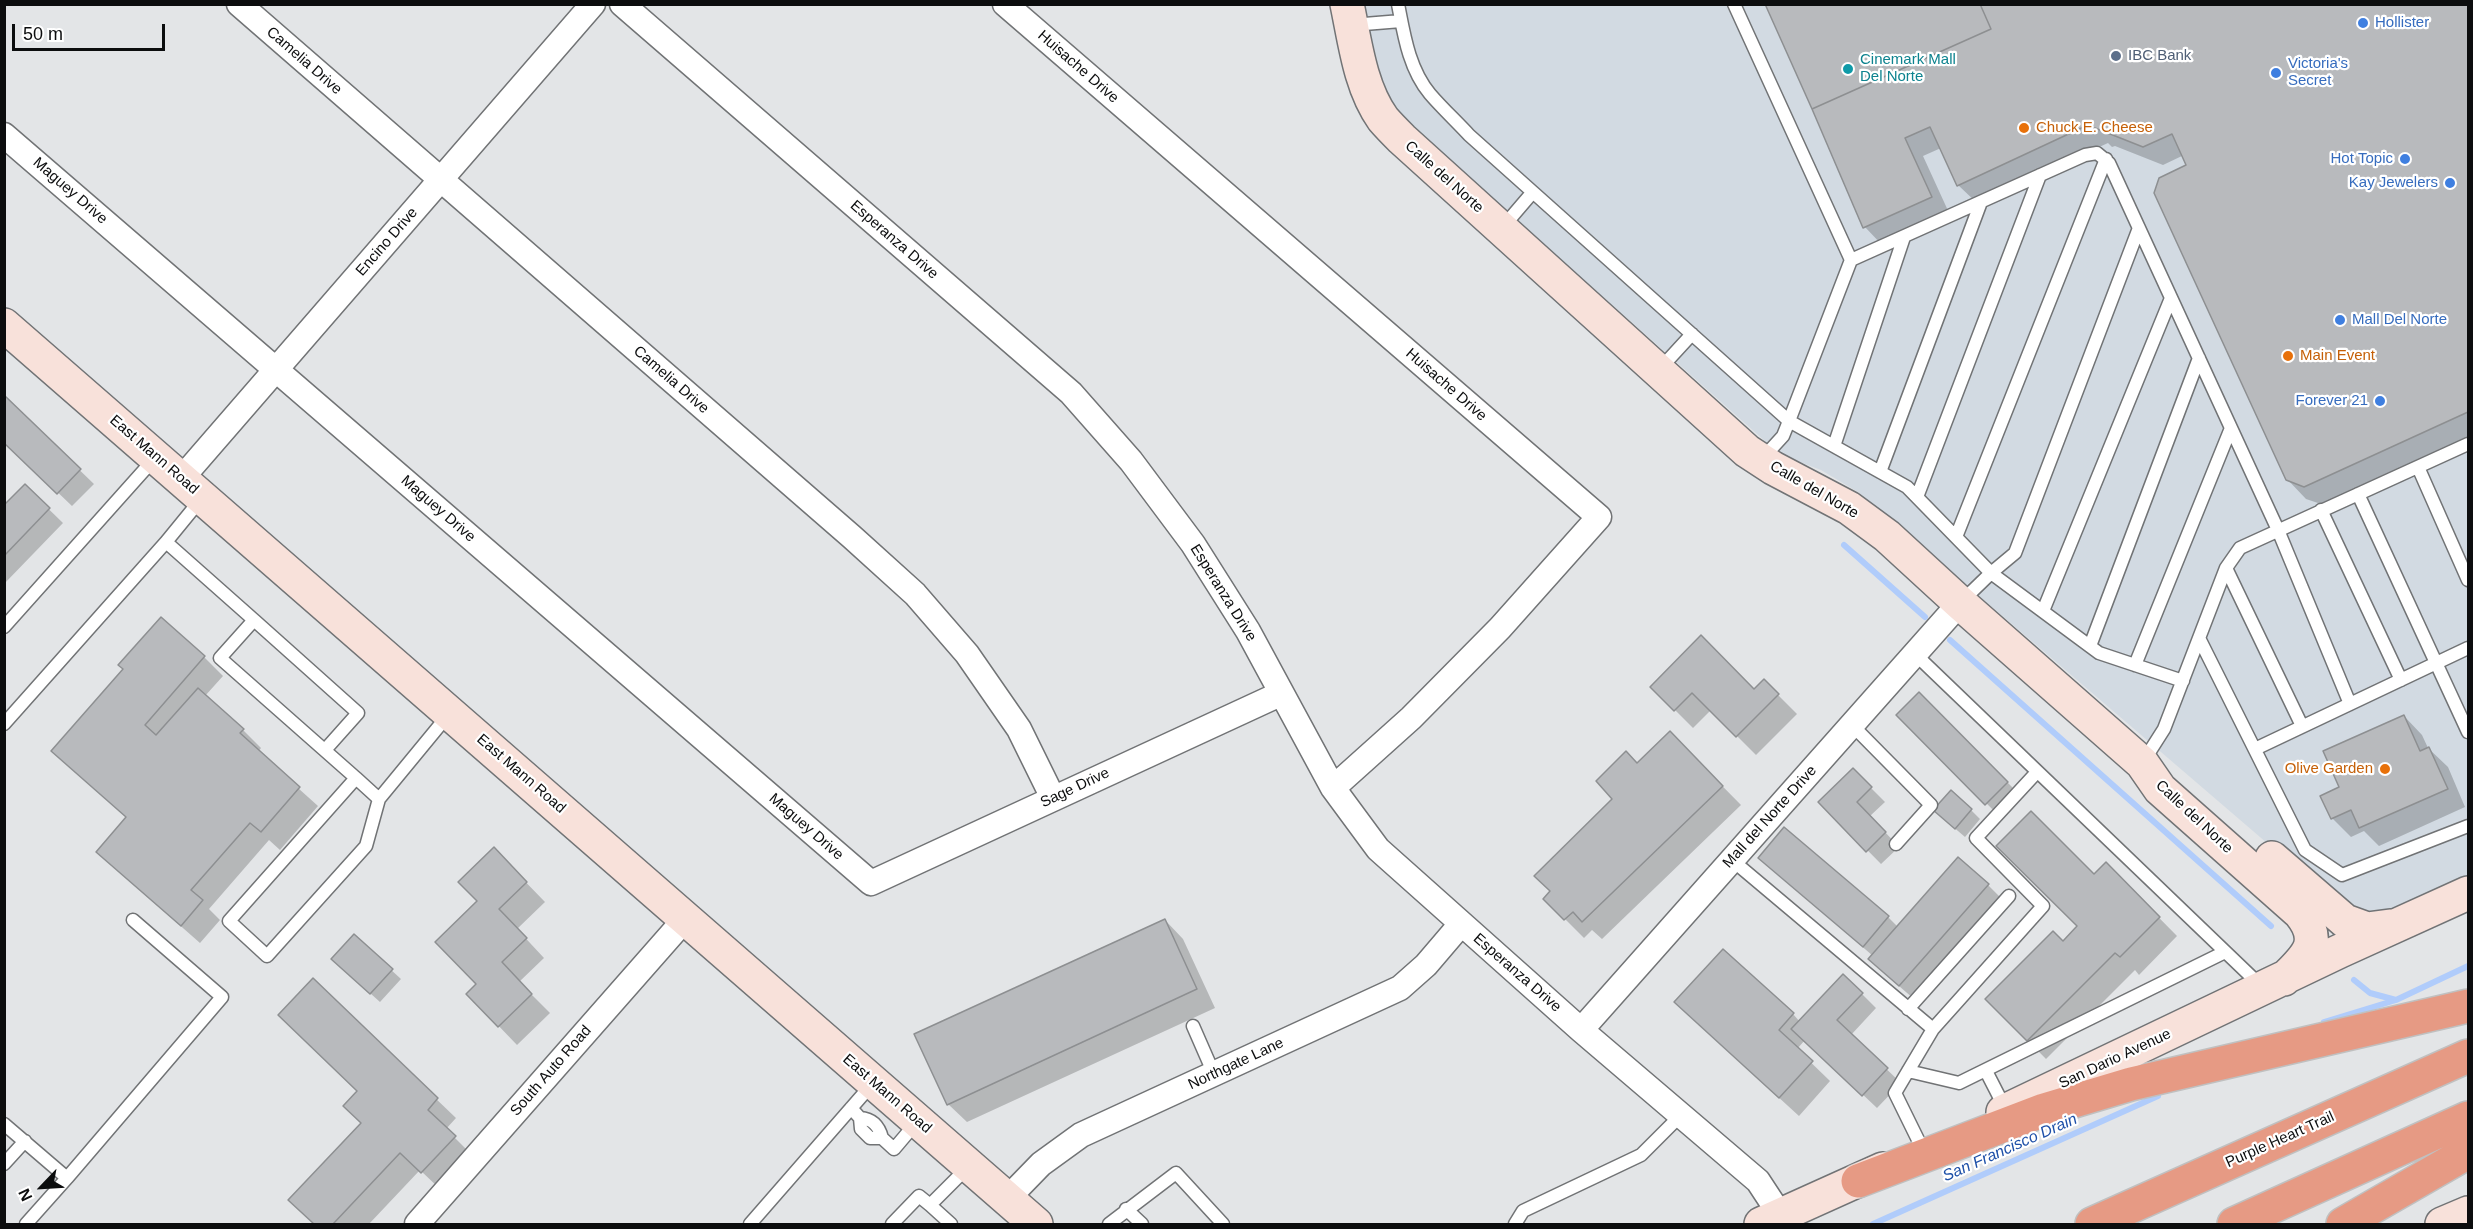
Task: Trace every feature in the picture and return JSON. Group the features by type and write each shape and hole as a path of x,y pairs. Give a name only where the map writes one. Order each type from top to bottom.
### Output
{"highway":[{"path":"1858,1181 2044,1110 2131,1084 2469,1006"},
{"name":"Purple Heart Trail","path":"2092,1224 2469,1056"},
{"path":"2234,1224 2469,1118"},
{"path":"2343,1224 2469,1152"}],"street":[{"name":"Camelia Drive","path":"239,4 915,594 967,654 1019,729 1053,798"},
{"name":"Encino Drive","path":"191,488 276,369 593,4"},
{"name":"Esperanza Drive","path":"622,4 1071,393 1131,461 1193,544 1248,631 1280,694 1333,788 1378,849 1581,1030 1758,1181 1771,1220"},
{"name":"Huisache Drive","path":"1005,4 1599,517 1500,628 1411,718 1333,788"},
{"name":"Calle del Norte","path":"1349,15 1371,99 1383,119 1402,139 1748,451 1849,508 1887,536 2142,763 2160,789 2300,913 2307,922 2312,939 2311,948 2307,957 2274,984"},
{"name":"Maguey Drive","path":"4,135 871,884"},
{"name":"East Mann Road","path":"4,325 1036,1224"},
{"name":"Mall del Norte Drive","path":"1581,1030 1960,603"},
{"name":"Sage Drive","path":"871,884 1280,694"},
{"path":"2142,763 2175,772 2345,921 2367,929 2398,925"},
{"name":"San Dario Avenue","path":"1771,1220 2469,893"},
{"name":"South Auto Road","path":"417,1224 686,918"},
{"name":"Northgate Lane","path":"1006,1199 1041,1164 1081,1136 1400,988 1426,965 1461,924"}],"lane":[{"path":"1398,4 1407,48 1428,92 1469,135 1789,422 1907,487 1991,573 2099,653 2182,681"},
{"path":"1734,4 1851,260 1783,436 1761,460"},
{"path":"1349,15 1401,21"},
{"path":"1851,260 2085,155 2097,153 2106,159 2278,530 2350,704"},
{"path":"1956,537 2106,159"},
{"path":"1917,497 2040,175"},
{"path":"1501,229 1532,192"},
{"path":"1880,472 1981,202"},
{"path":"1960,603 2015,553 2139,228"},
{"path":"1834,446 1904,237"},
{"path":"2043,611 2171,298"},
{"path":"1659,371 1692,334"},
{"path":"2090,646 2199,358"},
{"path":"2135,665 2231,428"},
{"path":"2142,763 2164,729 2226,568 2240,548 2418,467 2468,447"},
{"path":"4,627 156,457"},
{"path":"2418,467 2469,580"},
{"path":"4,724 166,542 191,488"},
{"path":"2358,494 2469,732"},
{"path":"2321,510 2401,680"},
{"path":"166,542 358,713 325,750"},
{"path":"2226,568 2302,726"},
{"path":"254,620 220,658 379,798"},
{"path":"2199,638 2305,850 2342,875 2469,826"},
{"path":"2254,749 2469,648"},
{"path":"1915,654 2224,952 2274,984"},
{"path":"356,778 229,921 267,956 366,846 379,798 450,713"},
{"path":"1852,726 1931,805 1896,844"},
{"path":"1923,1150 1895,1093 1933,1029 2043,906 1976,838 2037,772"},
{"path":"1732,860 1933,1029"},
{"path":"1908,1009 2009,896"},
{"path":"26,1224 222,997 133,920"},
{"path":"1908,1071 1959,1083 2224,952"},
{"path":"1193,1026 1214,1074"},
{"path":"1986,1071 2006,1111"},
{"path":"750,1224 855,1113 874,1082"},
{"path":"855,1113 861,1129 870,1138 882,1138 894,1149 918,1121"},
{"path":"1515,1224 1523,1211 1641,1155 1681,1115"},
{"path":"4,1124 67,1178"},
{"path":"4,1164 25,1141"},
{"path":"930,1205 969,1166"},
{"path":"1109,1224 1176,1173 1223,1224"},
{"path":"892,1224 919,1196 951,1224"},
{"path":"1126,1209 1142,1224"}],"shaded area":[{"path":"1364,5 2468,5 2468,880 2373,924 2359,922 1858,492 1821,470 1784,456 1766,442 1414,128 1386,92"}],"building":[{"name":"Cinemark Mall Del Norte","path":"1765,4 1980,4 1991,29 1812,109"},
{"name":"Mall Del Norte","path":"1980,4 2468,4 2468,412 2304,487 2286,480 2154,193 2159,178 2186,165 2172,134 2143,147 2093,129 2090,124 1957,186 1930,127 1905,138 1932,197 1863,228 1812,109 1991,29"},
{"path":"4,395 81,469 57,494 4,443"},
{"path":"25,484 50,508 4,556 4,505"},
{"path":"161,617 205,656 145,725 156,735 198,688 244,729 240,733 300,787 261,832 250,823 191,890 203,900 181,926 96,852 126,817 51,751 123,669 118,665"},
{"path":"1701,635 1754,689 1764,679 1779,694 1736,737 1692,693 1674,711 1650,687"},
{"path":"1919,692 2008,782 1985,805 1896,715"},
{"name":"Olive Garden","path":"2404,715 2420,751 2429,747 2448,789 2359,828 2351,810 2331,819 2320,796 2339,787 2323,751"},
{"path":"1670,731 1723,786 1582,922 1573,912 1564,920 1543,899 1550,891 1534,876 1612,799 1596,781 1626,751 1637,763"},
{"path":"1853,768 1872,787 1857,802 1886,832 1866,852 1818,802"},
{"path":"1951,790 1972,809 1955,829 1933,810"},
{"path":"2031,811 2094,874 2106,862 2160,917 2120,957 2115,953 2027,1041 1985,999 2053,931 2063,941 2077,926 1996,846"},
{"path":"1784,827 1889,916 1863,947 1758,858"},
{"path":"494,847 527,882 499,909 527,938 502,962 532,994 498,1027 466,994 476,984 435,942 477,901 458,882"},
{"path":"1958,857 1989,884 1899,986 1868,959"},
{"path":"1165,919 1197,989 947,1105 914,1034"},
{"path":"354,934 393,969 370,994 331,959"},
{"path":"1723,949 1794,1013 1779,1030 1813,1061 1779,1098 1674,1002"},
{"path":"1843,974 1863,993 1837,1020 1888,1068 1862,1096 1791,1029"},
{"path":"313,978 438,1098 428,1110 456,1136 421,1173 400,1153 333,1224 314,1224 288,1200 361,1123 343,1106 357,1091 278,1015"}],"waterway":[{"path":"1844,545 1925,617"},
{"path":"1950,640 2271,926"},
{"name":"San Francisco Drain","path":"2324,1022 2396,1000 2468,966"},
{"path":"2354,980 2370,993 2396,1000"},
{"name":"San Francisco Drain","path":"1873,1224 2158,1096"}],"place":[{"name":"Hollister","path":"2363,23"},
{"name":"IBC Bank","path":"2116,56"},
{"name":"Cinemark Mall Del Norte","path":"1848,69"},
{"name":"Victoria's Secret","path":"2276,73"},
{"name":"Chuck E. Cheese","path":"2024,128"},
{"name":"Hot Topic","path":"2405,159"},
{"name":"Kay Jewelers","path":"2450,183"},
{"name":"Mall Del Norte","path":"2340,320"},
{"name":"Main Event","path":"2288,356"},
{"name":"Forever 21","path":"2380,401"},
{"name":"Olive Garden","path":"2385,769"}]}
